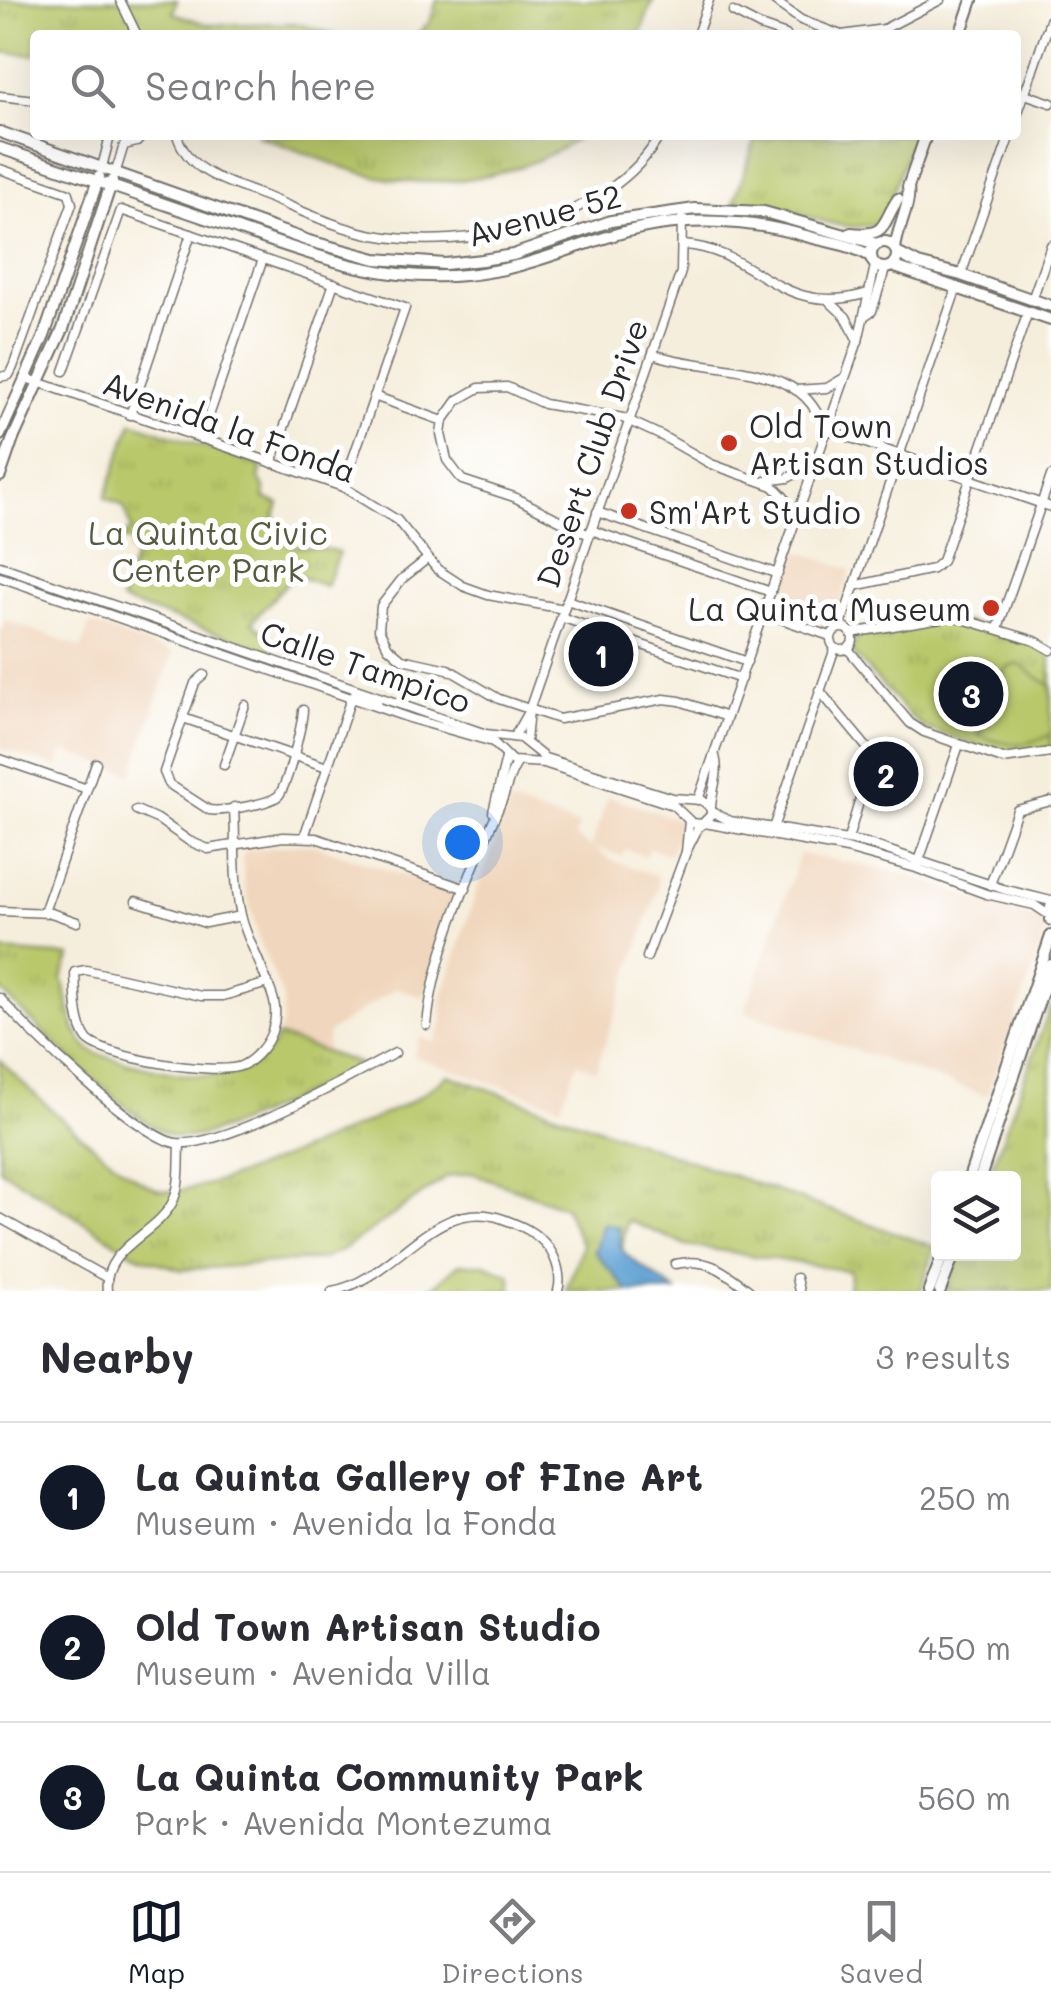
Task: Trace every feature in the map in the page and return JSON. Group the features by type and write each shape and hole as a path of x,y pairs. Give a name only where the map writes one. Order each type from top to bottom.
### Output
{"main road":[{"path":"962,30 972,0"},
{"name":"Avenue 52","path":"0,132 344,252 410,263 444,264 513,255 611,221 682,210 764,212 879,243 918,264 1051,306"},
{"path":"881,264 896,251 896,234 910,194 908,186 924,140"},
{"name":"Avenue 52","path":"0,148 336,262 405,276 463,276 496,271 530,264 636,229 682,223 758,225 848,245 881,264 1051,320"},
{"path":"0,476 82,272 104,184 102,166"},
{"path":"0,435 104,184 116,171"},
{"path":"881,264 879,243 890,228 901,190 908,186"},
{"path":"816,227 872,234 886,224 898,199"},
{"path":"976,1171 978,1150 1051,936"},
{"path":"978,1171 1051,965"},
{"path":"1029,1003 1034,1019"},
{"path":"929,1291 945,1261"},
{"path":"940,1291 946,1261"}],"street":[{"path":"120,0 135,30"},
{"path":"699,30 709,0"},
{"path":"773,0 801,20 828,30"},
{"path":"884,30 940,0"},
{"path":"733,12 774,30"},
{"path":"1021,91 1051,18"},
{"path":"1021,93 1051,103"},
{"path":"0,96 30,99"},
{"path":"102,166 107,140"},
{"path":"114,140 124,145 139,140"},
{"path":"116,171 126,140"},
{"path":"179,140 189,160 216,176 345,228 375,235 436,240 504,232 572,208 631,171 657,140"},
{"path":"961,275 1008,140"},
{"path":"0,169 69,194 72,204 10,375 0,377"},
{"path":"64,372 121,210 405,308 343,487"},
{"name":"Desert Club Drive","path":"492,821 505,744 513,738 528,710 680,272 684,244 682,210"},
{"path":"130,414 192,234"},
{"path":"684,244 711,249 778,286 830,302 846,317 858,341"},
{"path":"1032,300 1051,245"},
{"path":"201,439 262,258"},
{"path":"686,852 687,810 696,801 716,756 881,264"},
{"path":"866,315 872,311 881,264"},
{"path":"272,463 334,284"},
{"path":"830,636 840,628 957,287"},
{"path":"830,302 868,294"},
{"path":"854,586 939,566 1028,312"},
{"path":"652,354 683,363 746,372 796,390 828,430 1046,505"},
{"path":"0,362 13,367"},
{"path":"796,390 827,388 846,376"},
{"name":"Avenida la Fonda","path":"26,378 343,487 398,520 427,559 446,576 474,591 564,609 747,662"},
{"path":"772,592 590,532 514,496 462,480 443,448 444,421 467,394 494,386 507,387 544,404 605,414 662,436 711,464 780,491 796,521"},
{"path":"374,396 444,421"},
{"path":"762,481 788,478 816,463"},
{"path":"998,628 1046,505 1051,476"},
{"path":"597,512 778,574"},
{"path":"427,559 390,592 381,606 379,629 388,647 402,659 448,669 499,698 567,719 672,698 727,718"},
{"name":"Calle Tampico","path":"0,566 486,734 527,742 545,758 672,798 696,801 730,820 848,839 990,885 1051,911"},
{"name":"Calle Tampico","path":"0,577 351,698 493,742 506,756 520,762 544,763 673,805 688,820 918,864 986,894 1051,911"},
{"name":"Avenida la Fonda","path":"564,609 741,679"},
{"path":"764,612 830,636 835,648 773,828"},
{"path":"840,628 852,633 953,616 1035,640 1051,650"},
{"path":"848,649 853,642 852,633"},
{"path":"835,648 848,649 910,723 924,732 1003,759 1051,752"},
{"path":"204,675 195,683 164,772 166,780 209,810 267,803 278,795 302,726 303,710"},
{"path":"818,690 873,756 848,839"},
{"path":"304,836 351,698 356,694 418,708"},
{"path":"224,765 245,706"},
{"name":"Desert Club Drive","path":"427,1025 432,989 466,888 510,774 528,754 528,710"},
{"path":"182,718 326,767"},
{"path":"918,864 959,745"},
{"path":"647,956 686,852 711,809 716,756"},
{"path":"0,759 87,790"},
{"path":"44,912 96,763"},
{"path":"990,885 1018,810 1051,801"},
{"path":"234,807 241,916 275,997 272,1034 260,1051 240,1067 167,1066 94,1046 84,1035 76,999 75,972 86,970 201,996 223,996 268,983"},
{"path":"136,810 171,826 202,848 215,850 257,839 304,836 466,888"},
{"path":"136,901 204,924 241,916"},
{"path":"0,911 44,912 77,922"},
{"path":"0,998 67,1064 151,1134 180,1144 214,1137 284,1110 395,1053"},
{"path":"108,1291 107,1278 115,1259 171,1205 177,1188 180,1144"},
{"path":"332,1291 364,1280 449,1220 470,1212 526,1227 540,1238 555,1256 558,1291"},
{"path":"0,1218 107,1278"},
{"path":"674,1264 711,1263 750,1291"},
{"path":"796,1278 799,1291"}],"shaded area":[{"path":"798,551 851,570 834,621 828,624 787,610 784,603 787,582 782,580 784,575 789,577"},
{"path":"5,620 82,648 90,624 173,653 132,774 64,751 58,768 0,748 0,633"},
{"path":"608,796 679,820 681,824 670,855 650,848 646,856 625,849 622,856 593,847 613,861 657,876 658,888 596,1070 577,1063 561,1106 413,1056 420,1037 435,1042 443,1023 442,1000 476,892 510,803 579,826 575,837 591,847"},
{"path":"299,844 318,846 453,893 457,900 423,997 396,988 328,1033 326,1053 278,1036 283,1022 283,997 259,940 245,887 242,856 247,850"},
{"path":"800,854 895,871 1042,921 1047,931 987,1096 745,1012"}],"green space":[{"path":"0,0 177,0 173,13 209,25 294,23 318,30 30,30 30,55 0,52"},
{"path":"437,0 653,0 642,30 421,30 430,22"},
{"path":"270,140 574,140 521,166 450,181 404,181 329,162"},
{"path":"755,140 912,140 882,220 870,225 843,226 774,207 734,202"},
{"name":"La Quinta Civic Center Park","path":"132,422 262,466 259,478 264,498 279,504 273,521 281,528 286,543 339,552 326,586 294,575 252,622 274,641 270,651 121,601 135,556 130,550 132,542 121,538 132,530 123,507 105,498"},
{"path":"956,619 1038,645 1051,656 1051,748 1006,755 925,728 852,652 857,637"},
{"path":"1018,664 1051,686 1051,734 1015,744 979,736 1006,667"},
{"path":"0,951 71,956 62,978 75,1030 86,1047 97,1054 170,1072 221,1075 244,1069 263,1057 278,1036 360,1064 242,1122 194,1136 176,1137 137,1116 112,1096 0,990"},
{"path":"1051,1005 1051,1291 947,1291 958,1261 1021,1261 1021,1171 991,1171"},
{"path":"0,1060 102,1152 160,1190 210,1184 281,1159 410,1102 448,1075 931,1246 931,1260 921,1291 848,1291 850,1271 686,1245 627,1220 621,1254 675,1291 566,1291 582,1246 565,1207 472,1173 447,1177 347,1247 323,1259 182,1270 138,1256 0,1169"},
{"path":"459,1264 485,1264 511,1275 511,1291 428,1291"}],"water":[{"path":"603,1223 619,1227 626,1255 676,1291 628,1291 594,1251"}],"place":[{"name":"Old Town Artisan Studios","path":"729,443"},
{"name":"Sm'Art Studio","path":"629,511"},
{"name":"La Quinta Museum","path":"991,608"},
{"name":"La Quinta Gallery of FIne Art","path":"601,654"},
{"name":"La Quinta Community Park","path":"971,694"},
{"name":"Old Town Artisan Studio","path":"886,774"}]}
